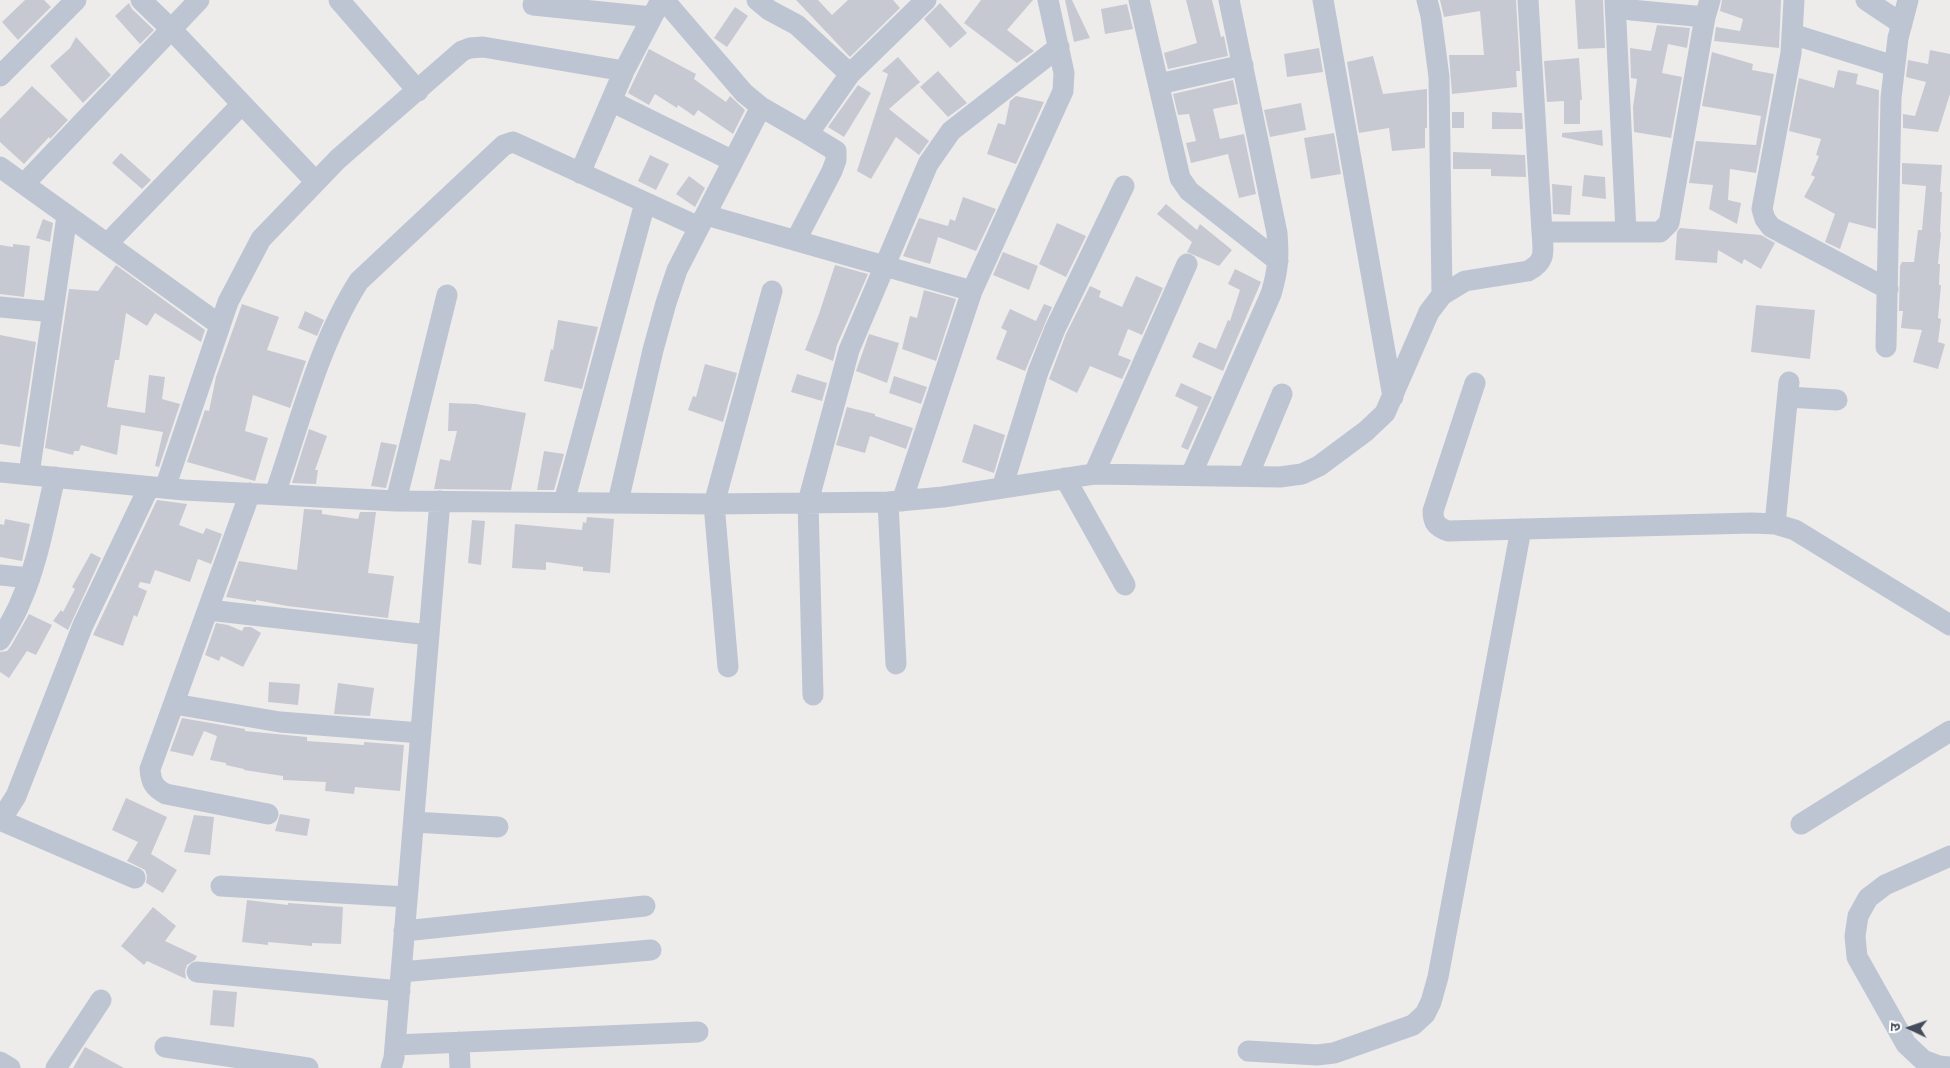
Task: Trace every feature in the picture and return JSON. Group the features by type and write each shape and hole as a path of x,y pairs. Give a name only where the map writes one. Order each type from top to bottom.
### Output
{"street":[{"path":"0,76 76,0"},
{"path":"140,0 172,29 316,182"},
{"path":"24,184 199,0"},
{"path":"340,0 418,91"},
{"path":"757,0 769,10 785,7 796,25 850,74"},
{"path":"808,134 850,74 926,0"},
{"path":"896,664 895,501 972,291 1063,91 1064,73 1048,0"},
{"path":"1139,0 1180,178 1189,191 1278,261"},
{"path":"1191,475 1271,294 1278,272 1276,233 1229,0"},
{"path":"1323,0 1393,397"},
{"path":"1427,0 1439,77 1442,295"},
{"path":"0,472 250,494 396,501 714,504 895,501 943,497 1094,474 1280,477 1302,474 1319,466 1385,413 1429,312 1442,295 1465,282 1528,271 1537,266 1544,256 1528,0"},
{"path":"1794,0 1791,53 1762,209 1765,219 1771,227 1888,289"},
{"path":"1866,0 1902,24"},
{"path":"1886,347 1891,98 1894,66 1908,0"},
{"path":"1542,232 1660,232 1669,223 1707,8 1631,10 1621,7 1615,1"},
{"path":"1615,1 1626,232"},
{"path":"534,5 659,6 761,107 831,146 836,151 836,160 832,171 796,240"},
{"path":"580,172 624,71 659,6"},
{"path":"1792,34 1894,66"},
{"path":"135,878 0,820 16,796 83,625 157,487 228,302 261,239 338,159 462,52 470,48 483,47 624,71"},
{"path":"812,695 808,502 847,357 928,164 951,131 1059,47"},
{"path":"1159,84 1243,65"},
{"path":"611,100 733,161"},
{"path":"106,244 242,104"},
{"path":"618,502 666,303 678,270 761,107"},
{"path":"275,494 326,345 344,305 359,282 504,146 513,142 645,203 703,221 796,240 972,291"},
{"path":"0,167 220,326"},
{"path":"1002,488 1038,372 1054,329 1124,186"},
{"path":"564,502 645,203"},
{"path":"29,474 67,216"},
{"path":"1094,474 1187,264"},
{"path":"728,668 714,504 772,291"},
{"path":"396,501 447,295"},
{"path":"0,307 53,312"},
{"path":"1475,382 1433,511 1433,520 1438,527 1448,531 1775,524 1795,530 1950,625"},
{"path":"1775,524 1789,389 1837,400"},
{"path":"1248,476 1282,394"},
{"path":"0,640 20,604 30,578 37,556 55,477"},
{"path":"1064,478 1125,585"},
{"path":"250,494 150,769 151,782 158,790 166,794 268,814"},
{"path":"391,1068 394,1058 440,501"},
{"path":"1248,1051 1317,1055 1334,1053 1413,1025 1425,1014 1431,1002 1438,977 1521,529"},
{"path":"0,575 30,578"},
{"path":"208,610 429,635"},
{"path":"174,704 280,722 421,734"},
{"path":"1801,824 1950,731"},
{"path":"414,822 498,828"},
{"path":"1950,856 1885,885 1868,898 1858,916 1855,936 1857,957 1906,1044 1923,1060 1939,1066 1950,1067"},
{"path":"221,886 407,897"},
{"path":"404,931 645,906"},
{"path":"197,972 400,982 651,950"},
{"path":"56,1068 101,1000"},
{"path":"395,1045 698,1032"},
{"path":"459,1042 460,1068"},
{"path":"165,1047 308,1068"},
{"path":"0,1062 10,1068"}],"building":[{"path":"25,0 44,0 51,7 18,40 2,22"},
{"path":"796,0 818,0 832,15 848,0 893,0 900,8 850,57"},
{"path":"981,0 1033,0 1007,30 1034,51 1017,63 964,23"},
{"path":"1065,0 1072,0 1090,38 1074,42"},
{"path":"1186,0 1212,0 1221,37 1224,36 1228,56 1168,69 1164,53 1197,43"},
{"path":"1440,0 1516,0 1520,71 1516,71 1517,87 1452,94 1449,55 1484,55 1480,11 1444,17"},
{"path":"1575,0 1603,0 1605,48 1578,49"},
{"path":"1722,0 1781,0 1779,48 1714,41 1716,27 1740,31 1743,19 1720,11"},
{"path":"129,3 132,9 154,30 140,44 115,16"},
{"path":"940,3 967,33 950,48 924,19"},
{"path":"1127,4 1133,29 1105,34 1101,9"},
{"path":"735,7 748,16 727,47 714,38"},
{"path":"1657,25 1690,28 1687,48 1668,44 1662,73 1682,77 1671,138 1634,132 1633,107 1637,79 1631,78 1630,48 1651,51"},
{"path":"76,37 111,75 83,103 50,66 70,48"},
{"path":"1319,48 1323,72 1287,77 1284,54"},
{"path":"649,49 696,74 694,79 726,102 730,96 745,110 733,134 698,110 694,116 678,105 677,108 655,94 649,105 628,93"},
{"path":"1930,50 1950,54 1950,94 1938,132 1903,128 1903,114 1915,116 1926,82 1906,77 1908,60 1928,64"},
{"path":"1712,52 1753,64 1752,70 1774,74 1756,173 1730,169 1728,200 1741,203 1737,224 1709,209 1713,185 1689,183 1696,141 1756,145 1761,116 1702,106"},
{"path":"1373,56 1383,94 1427,89 1425,148 1392,151 1389,128 1359,133 1347,62"},
{"path":"898,57 920,82 889,109 929,141 919,155 896,137 871,179 857,171 888,74 882,71"},
{"path":"1579,58 1582,100 1580,100 1580,124 1564,124 1564,101 1547,102 1544,61"},
{"path":"1838,70 1858,74 1856,84 1879,90 1876,229 1849,222 1840,249 1825,242 1835,214 1804,197 1815,177 1811,175 1819,156 1816,155 1821,139 1789,131 1799,78 1834,88"},
{"path":"938,71 967,103 948,117 920,87"},
{"path":"1233,80 1238,104 1213,109 1220,139 1244,134 1256,194 1239,198 1228,154 1191,163 1186,143 1196,141 1189,114 1178,115 1173,94"},
{"path":"858,85 871,93 844,137 828,127"},
{"path":"32,86 68,120 24,164 0,142 0,119"},
{"path":"1016,96 1044,102 1016,164 987,154 998,123 1005,125 1010,101"},
{"path":"1301,103 1306,130 1270,137 1264,110"},
{"path":"1452,112 1464,112 1464,128 1452,128"},
{"path":"1492,112 1522,113 1523,129 1492,129"},
{"path":"1602,130 1603,146 1562,137 1562,133"},
{"path":"1334,133 1341,174 1311,179 1304,138"},
{"path":"1453,152 1525,155 1526,177 1491,176 1491,169 1453,169"},
{"path":"121,153 151,180 142,189 112,163"},
{"path":"650,155 669,164 656,190 638,181"},
{"path":"1902,163 1942,165 1940,192 1942,192 1941,233 1938,264 1940,264 1939,285 1941,285 1938,318 1941,319 1938,342 1945,344 1938,369 1913,362 1922,330 1901,328 1903,311 1899,311 1900,266 1902,262 1914,262 1918,230 1922,230 1926,186 1902,184"},
{"path":"1584,175 1605,177 1606,199 1582,196"},
{"path":"689,176 705,188 695,207 676,194"},
{"path":"1552,184 1572,186 1570,215 1553,214"},
{"path":"963,197 996,209 976,251 938,237 930,264 903,256 919,218 948,226 950,219 955,221"},
{"path":"1166,204 1197,230 1200,224 1232,250 1219,266 1187,252 1192,242 1157,214"},
{"path":"43,219 53,223 50,242 36,238"},
{"path":"1057,223 1086,236 1066,277 1039,264"},
{"path":"1680,228 1761,235 1775,243 1761,269 1744,259 1742,264 1718,250 1717,263 1675,260 1677,232"},
{"path":"13,244 30,246 24,297 0,294 0,245 13,247"},
{"path":"1003,252 1038,266 1029,290 993,275"},
{"path":"116,265 205,330 201,342 155,313 147,326 126,313 119,360 115,360 107,407 145,413 149,375 165,377 162,399 180,404 159,467 155,466 163,432 121,425 117,455 81,445 79,451 74,451 73,455 45,448 69,289 98,291"},
{"path":"835,265 868,274 837,345 833,361 805,350"},
{"path":"1235,269 1261,282 1223,371 1192,357 1199,342 1216,349 1228,320 1230,321 1240,290 1228,284"},
{"path":"1136,276 1163,288 1142,335 1128,329 1118,355 1131,360 1122,379 1090,366 1077,393 1049,379 1066,334 1090,286 1101,291 1099,297 1122,307"},
{"path":"924,290 956,299 936,361 902,349 910,316 917,318"},
{"path":"242,304 279,317 267,350 306,361 290,408 253,395 245,431 268,438 255,481 187,462 205,410 209,411 216,377"},
{"path":"1044,304 1052,307 1025,371 996,359 1007,331 1001,328 1010,309 1036,321"},
{"path":"1756,305 1815,310 1810,359 1751,352"},
{"path":"305,311 324,320 317,336 298,328"},
{"path":"558,320 598,327 582,389 544,381 551,349 553,350"},
{"path":"869,334 899,343 887,383 856,371"},
{"path":"0,335 36,342 20,447 0,444"},
{"path":"705,364 737,373 723,422 688,410 693,396 696,397"},
{"path":"797,374 827,383 822,401 791,392"},
{"path":"894,376 927,387 921,404 889,393"},
{"path":"1181,383 1212,397 1188,450 1181,447 1198,407 1175,396"},
{"path":"449,403 476,404 526,413 511,490 434,489 440,459 450,461 457,431 448,431"},
{"path":"847,407 875,414 875,416 913,428 906,449 870,436 865,453 836,445"},
{"path":"974,424 1005,435 994,473 962,462"},
{"path":"309,429 327,436 315,470 318,470 316,484 292,483"},
{"path":"381,442 397,445 386,488 371,486"},
{"path":"544,451 564,454 554,490 537,490"},
{"path":"157,500 187,504 179,525 203,534 206,528 222,534 211,564 198,559 190,582 155,570 150,584 140,582 138,587 147,591 137,617 134,615 123,646 93,635"},
{"path":"304,509 322,510 322,514 358,519 360,512 376,512 368,573 394,576 388,618 226,597 239,561 297,570"},
{"path":"587,517 614,519 610,573 583,571 583,567 546,562 546,570 512,568 515,524 582,530 583,522 586,523"},
{"path":"5,519 30,524 22,561 0,557 0,524 4,525"},
{"path":"472,520 485,521 481,565 468,563"},
{"path":"91,553 101,558 68,630 53,621 61,610 63,612 75,589 72,587"},
{"path":"29,614 52,625 36,655 27,651 9,678 0,672 0,652 7,651 11,646"},
{"path":"216,623 228,625 242,631 244,627 251,627 261,633 243,667 221,656 219,661 205,655"},
{"path":"269,682 300,684 298,705 268,702"},
{"path":"338,683 374,688 370,716 334,714"},
{"path":"182,718 245,729 245,731 307,737 307,741 364,745 364,742 404,745 400,791 355,787 354,794 325,791 326,782 283,780 283,776 226,765 226,763 210,760 217,736 204,731 193,756 170,751"},
{"path":"126,798 167,817 151,854 177,870 163,893 146,883 147,876 145,870 127,861 138,842 112,830"},
{"path":"280,814 310,819 307,836 275,831"},
{"path":"194,815 214,817 210,855 184,852"},
{"path":"247,900 288,905 288,903 343,907 341,944 312,943 312,946 268,942 268,945 242,942"},
{"path":"153,907 176,926 165,941 197,956 195,960 187,965 185,971 186,979 147,961 144,965 121,946"},
{"path":"213,990 237,992 234,1027 210,1025"},
{"path":"85,1047 124,1068 73,1068"}]}
